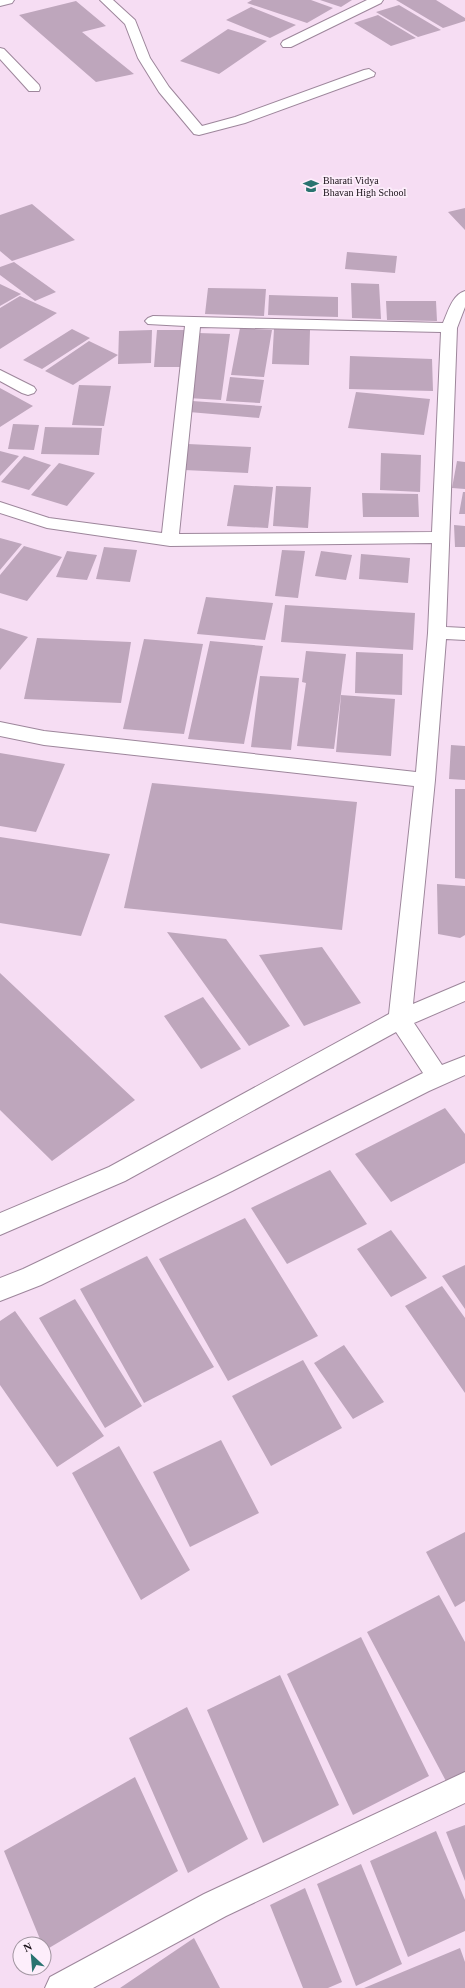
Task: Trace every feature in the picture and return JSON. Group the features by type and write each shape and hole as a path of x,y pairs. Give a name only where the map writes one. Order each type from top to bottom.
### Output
{"street":[{"path":"0,2 8,0"},
{"path":"106,0 131,23 144,58 164,89 199,131 240,120 369,73"},
{"path":"287,44 377,0"},
{"path":"0,52 34,88"},
{"path":"438,1077 400,1019 425,780 437,633 449,328 459,303 465,296"},
{"path":"153,321 449,328"},
{"path":"170,540 194,322"},
{"path":"0,375 28,390"},
{"path":"0,506 47,523 170,540 441,537"},
{"path":"437,633 465,634"},
{"path":"0,728 44,738 425,780"},
{"path":"0,1224 117,1174 400,1019 465,991"},
{"path":"0,1290 32,1277 217,1188 465,1064"},
{"path":"61,1988 215,1905 465,1786"}],"building":[{"path":"252,0 311,0 333,8 307,23 247,3"},
{"path":"320,0 352,0 341,7"},
{"path":"396,0 436,0 465,18 465,21 443,28"},
{"path":"76,1 106,26 82,32 134,74 96,82 19,15"},
{"path":"399,5 441,30 418,37 376,12"},
{"path":"251,7 296,25 270,38 226,20"},
{"path":"378,15 416,38 391,46 354,23"},
{"path":"228,29 267,41 219,74 180,61"},
{"path":"32,204 75,240 12,261 0,251 0,215"},
{"path":"465,208 465,230 448,212"},
{"path":"347,252 397,256 395,273 345,269"},
{"path":"14,262 56,292 35,301 0,275 0,267"},
{"path":"351,283 379,284 381,319 352,318"},
{"path":"0,284 21,294 0,306"},
{"path":"208,288 266,289 264,316 205,314"},
{"path":"269,295 338,297 338,317 268,315"},
{"path":"20,296 57,313 0,349 0,308"},
{"path":"386,301 436,301 437,321 387,320"},
{"path":"240,328 272,330 264,377 231,375"},
{"path":"72,329 90,338 42,369 23,360"},
{"path":"274,329 310,330 309,365 272,364"},
{"path":"152,330 151,363 118,364 119,331"},
{"path":"157,330 187,330 185,367 154,367"},
{"path":"198,333 230,334 221,400 188,398"},
{"path":"89,341 118,355 73,385 45,371"},
{"path":"350,356 432,359 433,391 349,389"},
{"path":"230,377 264,380 260,403 226,401"},
{"path":"79,385 111,386 104,426 72,425"},
{"path":"0,388 33,406 0,427"},
{"path":"356,392 430,399 424,435 348,428"},
{"path":"192,401 262,406 259,418 189,412"},
{"path":"13,424 39,425 34,450 8,449"},
{"path":"45,427 102,428 99,455 41,454"},
{"path":"188,444 251,447 248,473 184,470"},
{"path":"0,451 19,456 0,476"},
{"path":"381,453 421,455 420,492 380,490"},
{"path":"24,456 51,465 29,490 1,482"},
{"path":"457,461 465,462 465,489 452,488"},
{"path":"59,463 95,473 67,506 31,495"},
{"path":"234,485 273,487 268,528 227,526"},
{"path":"276,486 311,487 308,528 273,526"},
{"path":"463,492 465,492 465,514 459,514"},
{"path":"362,493 418,494 419,517 363,517"},
{"path":"454,525 465,526 465,547 455,547"},
{"path":"0,538 22,544 0,570"},
{"path":"24,546 62,557 27,601 0,593 0,575"},
{"path":"104,547 137,550 130,582 96,579"},
{"path":"282,550 305,551 298,598 275,596"},
{"path":"67,551 97,555 87,580 56,577"},
{"path":"321,551 352,555 346,580 315,576"},
{"path":"361,554 410,558 408,583 359,579"},
{"path":"206,597 273,603 265,640 197,634"},
{"path":"285,605 415,613 413,650 281,642"},
{"path":"0,628 28,637 0,670"},
{"path":"37,638 131,642 121,703 24,699"},
{"path":"144,639 203,644 184,734 123,729"},
{"path":"210,641 263,646 244,744 188,739"},
{"path":"306,651 346,654 334,749 297,746 306,683 302,682"},
{"path":"356,652 403,654 402,695 355,693"},
{"path":"260,676 299,678 291,750 251,747"},
{"path":"341,695 395,699 391,756 336,752"},
{"path":"451,745 465,746 465,780 449,779"},
{"path":"0,753 65,764 36,832 0,826"},
{"path":"152,783 357,802 342,930 124,908"},
{"path":"455,789 465,789 465,879 455,878"},
{"path":"0,837 110,854 81,936 0,923"},
{"path":"437,884 465,886 465,935 460,938 438,934"},
{"path":"167,932 226,939 290,1026 249,1046"},
{"path":"322,947 361,1003 304,1026 259,955"},
{"path":"0,973 135,1100 52,1161 0,1110"},
{"path":"203,997 241,1049 201,1069 164,1016"},
{"path":"445,1108 465,1134 465,1163 391,1202 355,1154"},
{"path":"330,1170 367,1224 287,1264 251,1208"},
{"path":"245,1218 318,1336 228,1381 159,1259"},
{"path":"391,1230 427,1278 391,1297 357,1249"},
{"path":"147,1256 214,1367 144,1403 80,1289"},
{"path":"465,1265 465,1309 442,1276"},
{"path":"442,1286 465,1318 465,1393 405,1306"},
{"path":"75,1299 142,1406 105,1428 39,1318"},
{"path":"15,1311 104,1436 57,1467 0,1385 0,1321"},
{"path":"344,1345 384,1402 353,1419 314,1363"},
{"path":"303,1360 342,1428 271,1466 232,1396"},
{"path":"221,1440 259,1513 190,1547 153,1472"},
{"path":"119,1446 190,1570 141,1600 72,1473"},
{"path":"465,1532 465,1601 455,1607 426,1552"},
{"path":"439,1595 465,1642 465,1773 447,1783 367,1632"},
{"path":"361,1637 429,1776 353,1815 287,1674"},
{"path":"280,1675 339,1805 263,1843 207,1710"},
{"path":"187,1707 248,1839 188,1873 129,1738"},
{"path":"135,1777 178,1871 52,1946 52,1936 39,1936 4,1851"},
{"path":"465,1825 465,1881 446,1832"},
{"path":"436,1831 465,1900 465,1931 408,1957 370,1861"},
{"path":"361,1864 402,1964 356,1986 317,1884"},
{"path":"305,1888 342,1982 328,1988 303,1988 270,1905"},
{"path":"194,1938 220,1988 120,1988"},
{"path":"460,1948 465,1962 465,1988 364,1988"}],"place":[{"name":"Bharati Vidya Bhavan High School","path":"311,186"}]}
